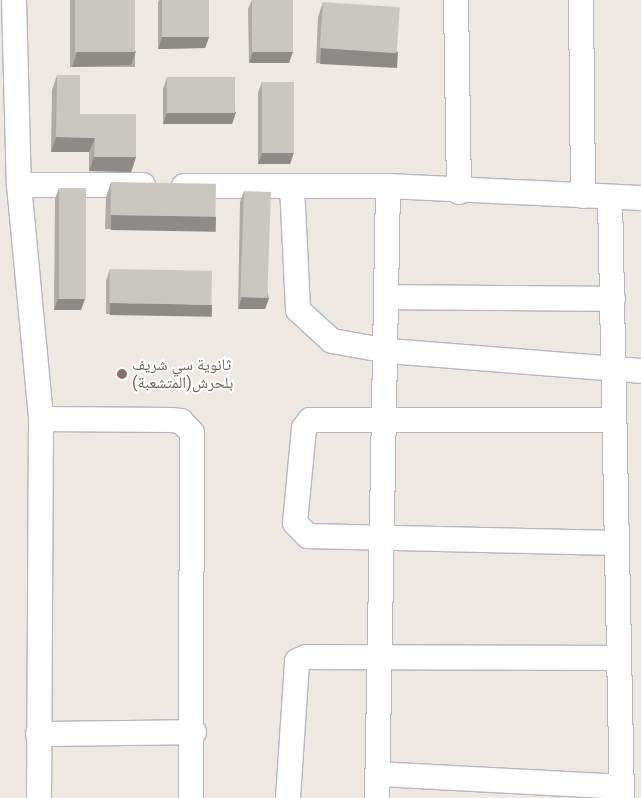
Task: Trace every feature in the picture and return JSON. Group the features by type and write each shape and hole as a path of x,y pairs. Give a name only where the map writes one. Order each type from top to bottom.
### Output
{"street":[{"path":"14,0 20,185 41,419 39,798"},
{"path":"456,0 459,192"},
{"path":"581,0 583,196"},
{"path":"20,185 388,186 459,192 641,198"},
{"path":"292,186 298,310 332,341 388,351 641,372"},
{"path":"377,798 389,297 388,186"},
{"path":"378,774 622,792 616,658 614,370 610,197"},
{"path":"389,297 613,299"},
{"path":"41,419 171,420 181,421 192,432 194,732 191,798"},
{"path":"614,420 386,419 306,423 295,523 308,536 384,540 615,543"},
{"path":"288,798 297,661 380,658 616,658"},
{"path":"38,734 194,732"}],"building":[{"path":"75,0 135,0 135,52 75,52"},
{"path":"162,0 209,0 209,37 162,37"},
{"path":"252,0 293,0 293,52 252,52"},
{"path":"323,2 400,7 397,53 320,48"},
{"path":"57,75 80,75 80,114 136,114 136,157 94,157 95,138 56,137"},
{"path":"167,77 235,77 235,113 167,113"},
{"path":"262,82 294,82 294,153 262,153"},
{"path":"111,182 216,184 215,217 110,215"},
{"path":"59,188 86,188 86,299 59,299"},
{"path":"244,191 271,192 267,298 240,297"},
{"path":"110,269 212,271 211,305 109,303"}],"place":[{"name":"ثانوية سي شريف بلحرش(المتشعبة)","path":"122,374"}]}
